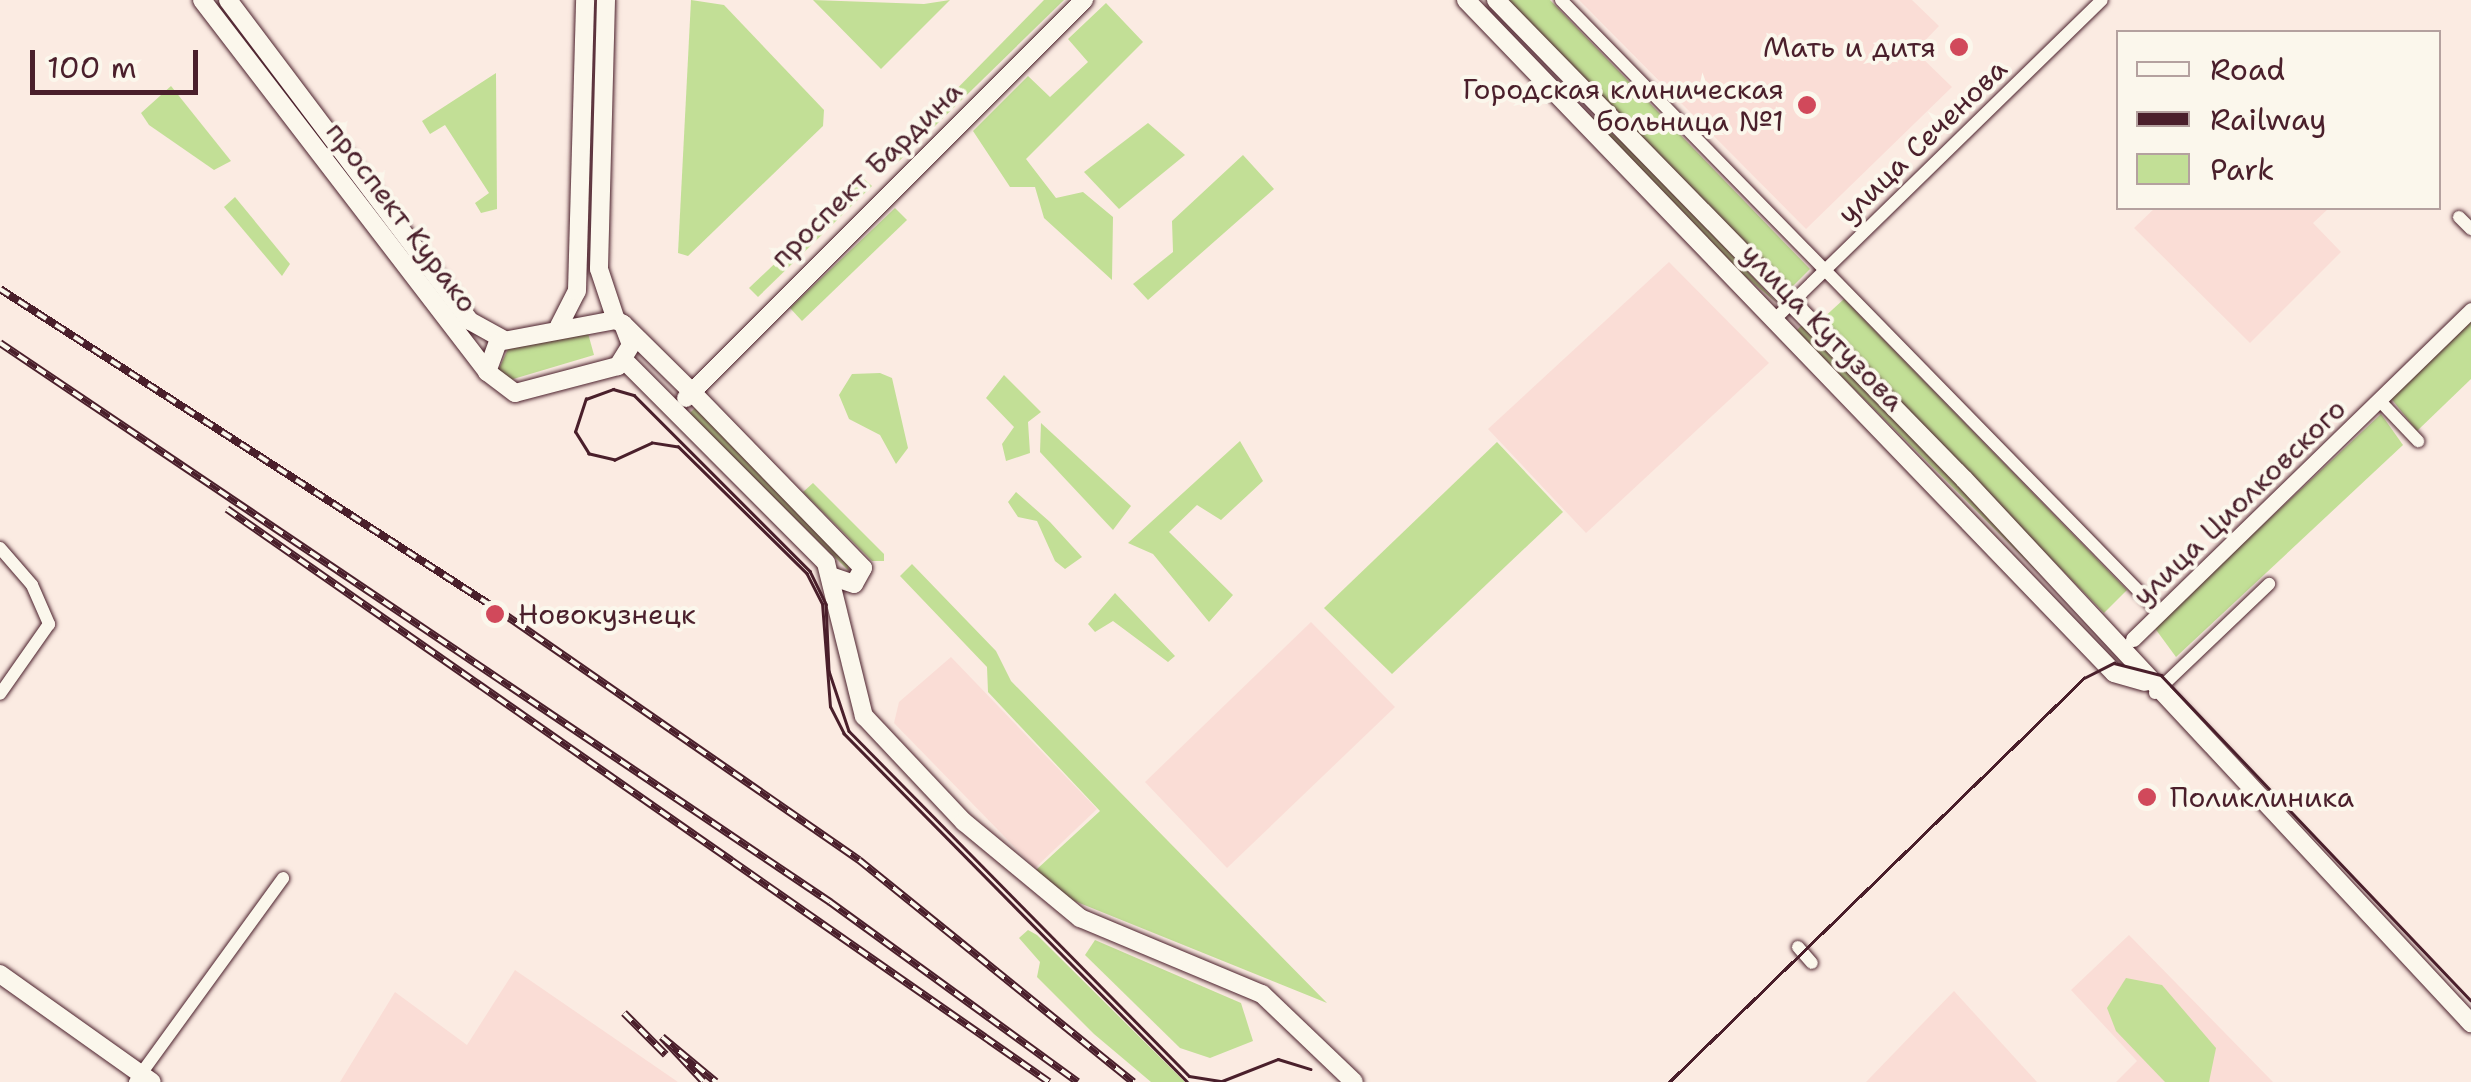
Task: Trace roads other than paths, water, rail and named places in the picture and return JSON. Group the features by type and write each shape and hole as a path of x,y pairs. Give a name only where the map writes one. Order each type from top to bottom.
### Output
{"main road":[{"name":"проспект Курако","path":"202,0 487,372"},
{"name":"проспект Курако","path":"228,0 470,321 504,340"},
{"path":"559,326 577,291 585,0"},
{"path":"606,0 599,269 620,322 632,345 624,361 514,393 487,372 492,348 504,340 559,326 620,322 688,388 859,578 849,668"},
{"name":"проспект Бардина","path":"671,403 1084,0"},
{"name":"улица Кутузова","path":"1466,0 2114,673 2150,687"},
{"name":"улица Кутузова","path":"1496,0 1792,302 2150,687 2471,1023"},
{"path":"624,361 671,403 834,577 849,668 876,732 1021,877 1080,918 1262,994 1354,1082"},
{"path":"834,577 859,578"},
{"path":"0,974 142,1079"}],"street":[{"path":"1561,0 2160,613"},
{"name":"улица Сеченова","path":"1776,318 2102,0"},
{"path":"2459,216 2471,228"},
{"name":"улица Циолковского","path":"2133,639 2471,310"},
{"name":"улица Циолковского","path":"2379,400 2418,441"},
{"path":"0,548 32,585 48,624 0,694"},
{"path":"2150,687 2269,584"},
{"path":"142,1079 282,878"},
{"path":"1798,946 1812,962"}],"tram line":[{"path":"1187,1082 844,734 830,707 822,604 807,574 678,447 652,443 615,460 589,454 575,432 586,399 613,389 634,395 810,571 826,604 829,671 849,731 1189,1076 1222,1081 1278,1059 1310,1069"},
{"path":"1669,1082 2084,678 2114,663 2161,675 2471,1000"}],"railway":[{"path":"0,289 498,610 859,860 1133,1082"},
{"path":"0,343 830,902 1078,1082"},
{"path":"227,509 1049,1082"},
{"path":"624,1013 666,1055"},
{"path":"703,1081 662,1037 716,1082"}],"place":[{"name":"Мать и дитя","path":"1959,47"},
{"name":"Городская клиническая больница №1","path":"1807,105"},
{"name":"Новокузнецк","path":"495,614"},
{"name":"Поликлиника","path":"2147,797"}]}
